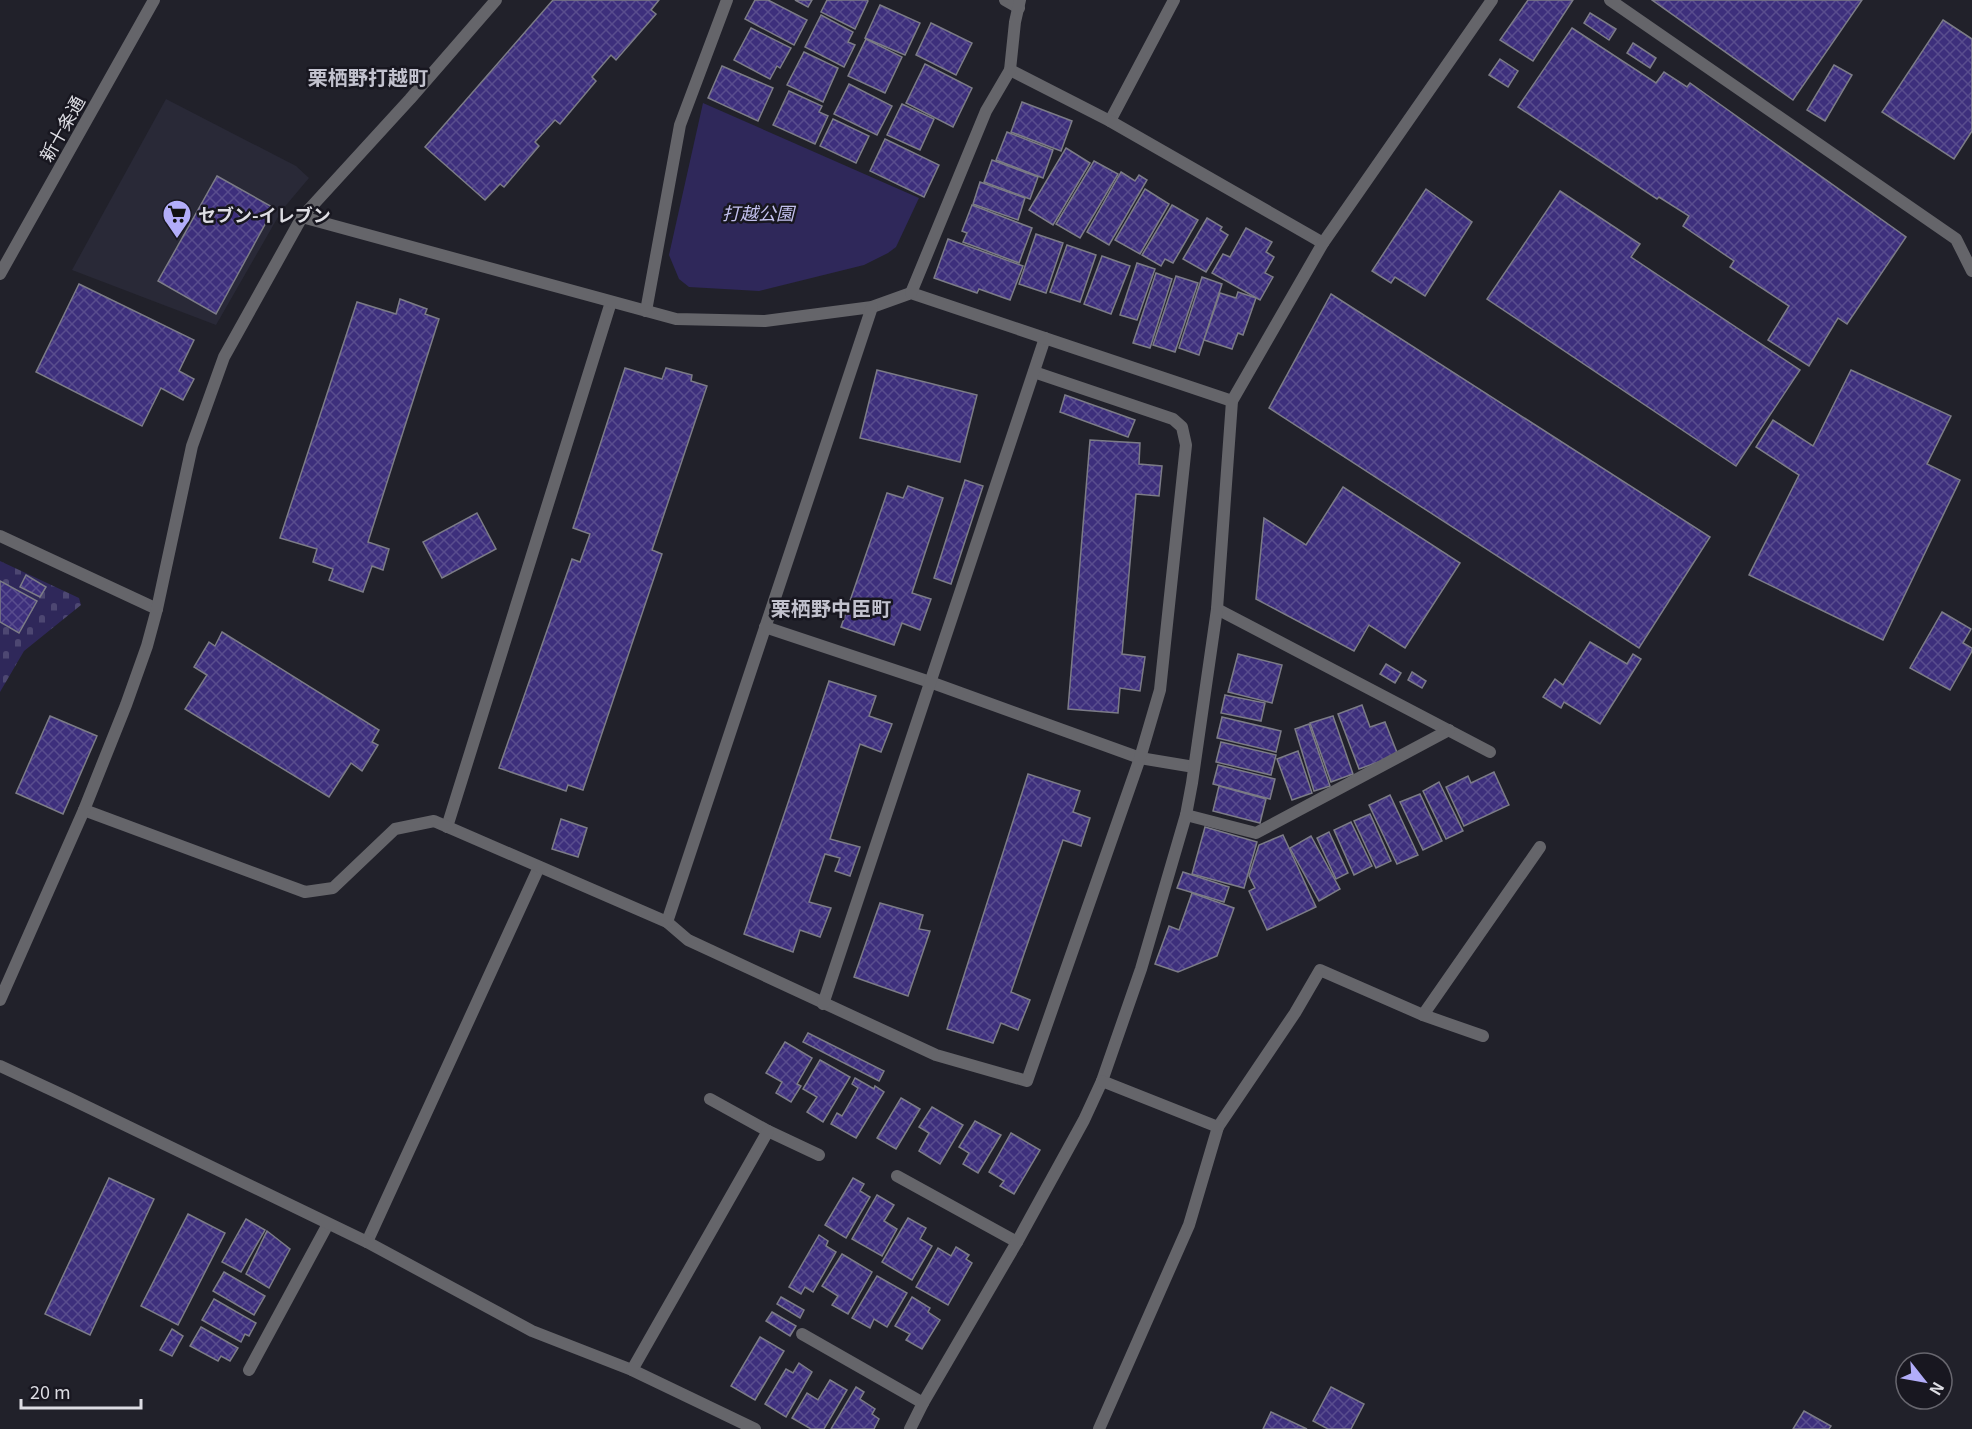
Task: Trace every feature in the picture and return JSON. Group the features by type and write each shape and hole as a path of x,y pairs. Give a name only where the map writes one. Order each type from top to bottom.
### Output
{"street":[{"name":"新十条通","path":"0,274 154,0"},
{"path":"0,1000 84,810 147,646 158,609 192,446 224,357 302,217 410,99 496,0"},
{"path":"646,311 680,125 727,0"},
{"path":"911,293 986,111 1010,70 1019,4 1005,0"},
{"path":"1110,121 1174,0"},
{"path":"910,1429 1084,1120 1102,1081 1141,969 1186,814 1194,766 1217,609 1232,401 1323,243 1492,0"},
{"path":"1610,0 1956,239 1972,271"},
{"path":"1010,70 1110,121 1323,243"},
{"path":"302,217 676,319 765,321 872,307 911,293 1232,401"},
{"path":"447,827 611,302"},
{"path":"667,922 872,307"},
{"path":"823,1004 1045,338"},
{"path":"84,810 305,892 333,888 395,830 434,821 667,922 688,940 936,1055 1027,1081 1140,758 1160,690 1186,445 1182,427 1173,419 1034,372"},
{"path":"0,536 158,609"},
{"path":"1217,609 1491,752"},
{"path":"765,627 930,682 1140,758 1194,766"},
{"path":"1186,814 1256,832 1449,730"},
{"path":"1423,1015 1539,847"},
{"path":"367,1242 538,867"},
{"path":"1100,1429 1189,1225 1218,1127 1294,1013 1320,969 1423,1015 1483,1036"},
{"path":"0,1066 367,1242 532,1331 632,1370 755,1429"},
{"path":"1102,1081 1218,1127"},
{"path":"710,1099 768,1131 819,1155"},
{"path":"632,1370 768,1131"},
{"path":"897,1176 1017,1242"},
{"path":"249,1370 328,1224"},
{"path":"802,1334 923,1403"}],"shaded area":[{"name":"セブン-イレブン","path":"166,99 296,166 309,178 282,210 216,325 72,270"}],"green space":[{"name":"打越公園","path":"703,103 919,198 896,247 864,265 759,291 689,287 679,279 669,255"},
{"path":"0,561 79,598 81,605 24,651 0,692"}],"building":[{"path":"553,0 659,0 651,10 656,14 616,60 611,55 592,77 596,81 560,124 555,120 535,142 539,146 504,187 500,184 485,200 425,147"},
{"path":"755,0 768,0 807,20 794,45 745,19"},
{"path":"795,0 812,0 808,7"},
{"path":"827,0 868,1 855,29 821,12"},
{"path":"1528,0 1573,0 1533,61 1500,40"},
{"path":"1652,0 1862,0 1793,100"},
{"path":"880,5 920,23 905,55 865,38"},
{"path":"1590,13 1616,29 1609,40 1584,23"},
{"path":"821,15 853,32 848,42 855,45 844,67 805,47"},
{"path":"1943,20 1972,39 1972,131 1954,159 1882,112"},
{"path":"931,23 972,43 956,75 916,55"},
{"path":"751,28 791,48 780,68 777,66 770,79 734,60"},
{"path":"1572,28 1656,83 1664,72 1687,87 1690,83 1906,237 1847,324 1838,318 1809,366 1768,340 1789,306 1730,267 1734,261 1683,226 1689,216 1659,197 1657,199 1518,107"},
{"path":"866,39 902,57 885,93 848,76"},
{"path":"1633,43 1656,58 1650,68 1627,53"},
{"path":"804,52 838,68 823,102 787,85"},
{"path":"1500,59 1518,71 1508,87 1489,75"},
{"path":"925,64 972,88 953,127 906,103"},
{"path":"1834,65 1852,75 1825,121 1807,110"},
{"path":"722,66 773,88 758,121 708,98"},
{"path":"849,84 892,106 877,135 834,114"},
{"path":"789,91 822,106 819,112 828,116 815,144 773,125"},
{"path":"1022,102 1072,121 1061,151 1011,132"},
{"path":"902,104 934,119 920,150 887,135"},
{"path":"833,119 869,136 856,163 820,146"},
{"path":"1007,132 1053,150 1043,178 996,160"},
{"path":"885,139 939,165 924,197 870,171"},
{"path":"1066,148 1090,163 1053,225 1029,210"},
{"path":"992,160 1038,177 1030,199 984,182"},
{"path":"1094,161 1118,174 1080,238 1056,224"},
{"path":"1121,172 1135,181 1139,175 1147,180 1109,245 1087,232"},
{"name":"セブン-イレブン","path":"217,176 274,208 216,314 158,281"},
{"path":"980,182 1025,198 1018,220 973,204"},
{"path":"1145,189 1169,204 1140,254 1115,240"},
{"path":"1426,189 1472,222 1425,296 1395,277 1391,283 1372,271"},
{"path":"1560,191 1640,244 1631,257 1800,370 1736,466 1487,299"},
{"path":"972,205 1032,228 1019,263 963,242 967,233 962,231"},
{"path":"1172,205 1198,220 1173,263 1165,259 1161,266 1142,255"},
{"path":"1207,218 1222,227 1220,230 1228,235 1206,272 1183,259"},
{"path":"1246,228 1272,242 1266,252 1274,257 1265,273 1273,277 1260,300 1212,273 1223,254 1230,257"},
{"path":"1036,234 1063,243 1046,293 1019,284"},
{"path":"948,239 1023,266 1010,300 979,289 977,293 934,278"},
{"path":"1067,245 1096,255 1080,302 1050,292"},
{"path":"1102,256 1130,266 1111,314 1084,304"},
{"path":"1137,263 1155,269 1137,320 1120,315"},
{"path":"1156,273 1172,279 1150,348 1133,343"},
{"path":"1176,276 1198,283 1175,352 1153,345"},
{"path":"1202,277 1222,284 1199,355 1179,348"},
{"path":"79,284 194,340 179,371 194,379 183,400 161,388 142,426 36,372"},
{"path":"1238,292 1256,298 1243,335 1238,333 1232,349 1204,340 1220,293 1236,298"},
{"path":"1331,294 1710,537 1639,648 1269,408"},
{"path":"400,299 427,309 425,314 439,319 368,542 389,549 383,570 372,566 363,592 329,580 333,569 313,562 317,549 280,538 357,302 396,314"},
{"path":"625,368 662,379 666,368 692,375 691,381 707,386 652,550 662,554 583,790 568,785 566,791 499,768 572,559 580,562 590,534 573,528"},
{"path":"877,370 977,395 960,462 860,438"},
{"path":"1851,370 1951,416 1927,464 1960,480 1883,640 1749,575 1799,475 1756,447 1773,420 1813,446"},
{"path":"1065,395 1135,420 1128,437 1060,412"},
{"path":"1090,440 1140,443 1139,464 1162,466 1159,496 1136,494 1122,654 1145,657 1140,691 1120,688 1118,713 1068,709"},
{"path":"965,480 983,486 951,584 934,578"},
{"path":"908,486 943,498 912,593 931,599 920,630 902,623 894,645 841,627 887,493 903,498"},
{"path":"1343,487 1460,563 1405,648 1369,625 1354,651 1256,599 1264,518 1306,545"},
{"path":"477,513 496,549 442,578 423,542"},
{"path":"26,575 46,587 40,597 20,587"},
{"path":"0,581 37,601 19,633 0,622"},
{"path":"1942,612 1971,629 1963,643 1972,648 1972,651 1950,690 1910,668"},
{"path":"222,632 379,730 372,742 378,745 362,771 351,763 329,797 185,709 207,675 194,667 209,642 215,646"},
{"path":"1590,642 1627,664 1633,654 1641,659 1600,724 1564,702 1561,708 1543,697 1555,679 1563,685"},
{"path":"1238,654 1282,665 1272,703 1228,692"},
{"path":"1386,664 1401,673 1395,683 1380,674"},
{"path":"1412,672 1426,681 1422,688 1408,680"},
{"path":"829,681 876,696 869,716 892,724 881,752 860,744 830,839 860,847 850,876 835,871 840,858 825,854 809,902 831,908 820,937 800,930 793,952 744,934"},
{"path":"1225,695 1265,703 1261,721 1221,713"},
{"path":"1362,705 1370,727 1385,722 1398,755 1359,769 1338,714"},
{"path":"50,716 97,736 63,814 16,793"},
{"path":"1333,716 1353,774 1331,782 1310,723"},
{"path":"1222,717 1281,731 1276,752 1217,738"},
{"path":"1309,724 1330,786 1314,791 1295,729"},
{"path":"1221,742 1276,755 1271,775 1216,762"},
{"path":"1298,751 1312,793 1292,800 1277,759"},
{"path":"1218,765 1275,779 1270,799 1213,784"},
{"path":"1494,772 1509,805 1464,826 1446,787 1468,776 1471,783"},
{"path":"1028,774 1080,791 1073,812 1090,818 1081,846 1063,840 1011,992 1030,1000 1018,1030 1001,1023 993,1043 947,1029"},
{"path":"1439,782 1463,831 1446,839 1423,791"},
{"path":"1219,786 1266,799 1260,823 1213,811"},
{"path":"1420,794 1442,841 1423,850 1400,802"},
{"path":"1390,795 1418,855 1397,864 1369,805"},
{"path":"1370,814 1391,861 1376,868 1354,821"},
{"path":"561,819 587,828 578,857 552,849"},
{"path":"1351,822 1372,866 1354,875 1334,830"},
{"path":"1205,827 1257,842 1244,888 1192,874"},
{"path":"1329,832 1348,873 1336,879 1317,838"},
{"path":"1283,835 1316,907 1267,930 1249,891 1255,888 1249,876 1259,845"},
{"path":"1311,836 1340,889 1319,901 1290,848"},
{"path":"1183,872 1229,887 1224,902 1177,888"},
{"path":"1192,893 1234,908 1217,956 1178,972 1155,964 1169,926 1179,930"},
{"path":"880,903 923,915 919,929 930,931 908,996 854,977"},
{"path":"808,1033 884,1071 879,1081 803,1042"},
{"path":"785,1042 812,1058 797,1084 801,1086 791,1102 776,1093 782,1082 766,1073"},
{"path":"820,1060 850,1077 823,1122 807,1112 817,1097 803,1089"},
{"path":"855,1078 884,1092 856,1138 831,1124 837,1113 842,1116 858,1088 852,1084"},
{"path":"901,1098 920,1109 896,1149 877,1138"},
{"path":"932,1107 963,1125 940,1164 919,1151 929,1133 919,1127"},
{"path":"975,1121 1001,1135 978,1173 963,1164 969,1153 959,1147"},
{"path":"1011,1133 1040,1150 1014,1194 1000,1186 1004,1181 989,1172"},
{"path":"109,1178 154,1199 90,1335 45,1314"},
{"path":"853,1178 864,1184 860,1191 870,1197 846,1238 825,1225"},
{"path":"877,1195 894,1205 884,1221 897,1229 882,1256 852,1239"},
{"path":"188,1214 225,1233 178,1325 141,1306"},
{"path":"908,1218 926,1228 920,1239 932,1246 912,1280 882,1262"},
{"path":"246,1219 265,1230 241,1272 222,1262"},
{"path":"267,1231 290,1249 269,1288 246,1274"},
{"path":"819,1235 828,1241 826,1246 836,1252 813,1292 805,1287 801,1294 789,1287"},
{"path":"956,1247 969,1255 966,1259 972,1263 948,1305 916,1287 938,1248 951,1256"},
{"path":"842,1254 872,1272 848,1314 832,1305 838,1296 822,1286"},
{"path":"224,1272 265,1296 254,1315 213,1291"},
{"path":"877,1276 907,1293 887,1327 874,1319 870,1328 852,1318"},
{"path":"781,1297 804,1310 800,1318 777,1304"},
{"path":"912,1297 930,1308 928,1312 940,1320 922,1349 906,1340 910,1334 895,1326"},
{"path":"214,1299 256,1323 249,1336 245,1334 241,1342 202,1320"},
{"path":"772,1312 796,1326 790,1336 766,1321"},
{"path":"201,1327 238,1348 230,1361 221,1356 218,1361 190,1346"},
{"path":"172,1329 183,1336 172,1356 160,1350"},
{"path":"760,1337 784,1351 755,1400 731,1386"},
{"path":"799,1363 812,1372 786,1417 765,1404 786,1369 793,1373"},
{"path":"830,1380 847,1390 824,1429 811,1429 792,1418 807,1393 818,1400"},
{"path":"856,1387 864,1392 860,1399 875,1409 872,1414 879,1419 874,1429 831,1429"},
{"path":"1331,1387 1364,1404 1351,1429 1328,1429 1313,1421"},
{"path":"1804,1411 1831,1426 1829,1429 1793,1429"},
{"path":"1271,1412 1307,1429 1263,1429"}],"place":[{"name":"セブン-イレブン","path":"177,240"}],"district":[{"name":"栗栖野打越町","path":"368,76"},
{"name":"栗栖野中臣町","path":"831,607"}]}
